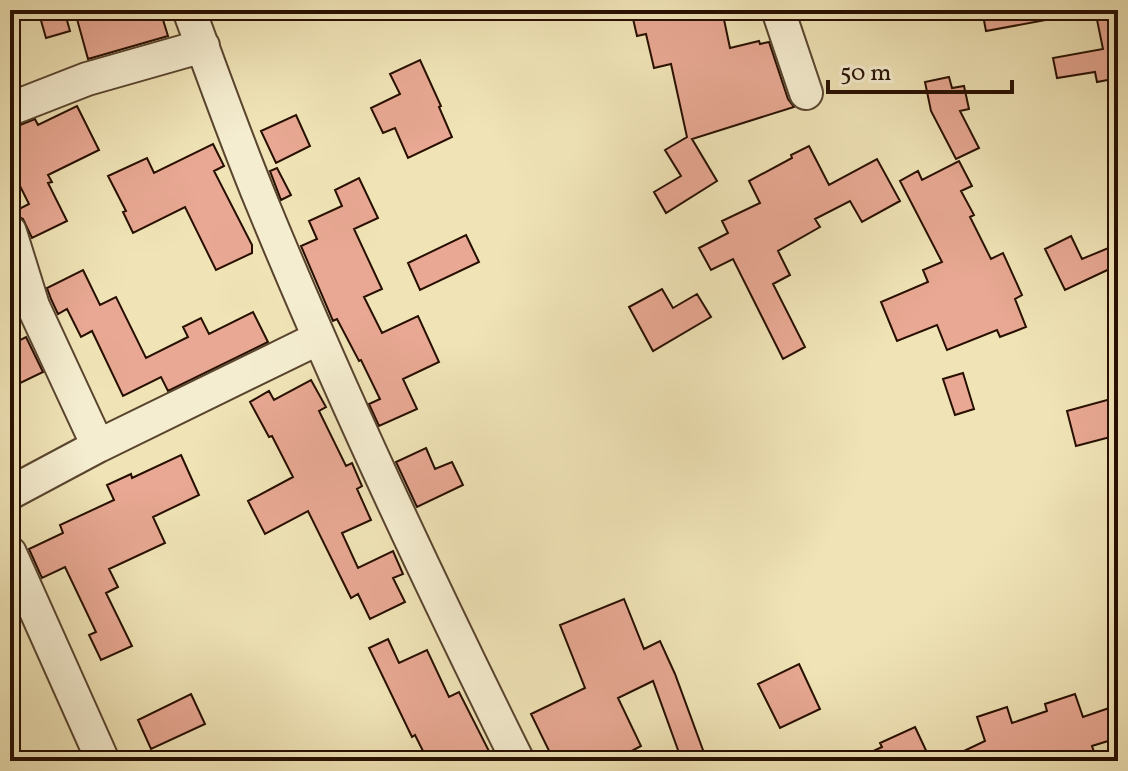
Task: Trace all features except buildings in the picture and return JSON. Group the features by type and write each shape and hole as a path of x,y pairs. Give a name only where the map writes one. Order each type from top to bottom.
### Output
{"street":[{"path":"189,10 262,202 319,338 396,510 518,761"},
{"path":"778,10 806,93"},
{"path":"10,109 87,79 203,46"},
{"path":"10,232 33,306 98,446"},
{"path":"10,493 98,446 319,338"},
{"path":"10,553 103,761"}]}
